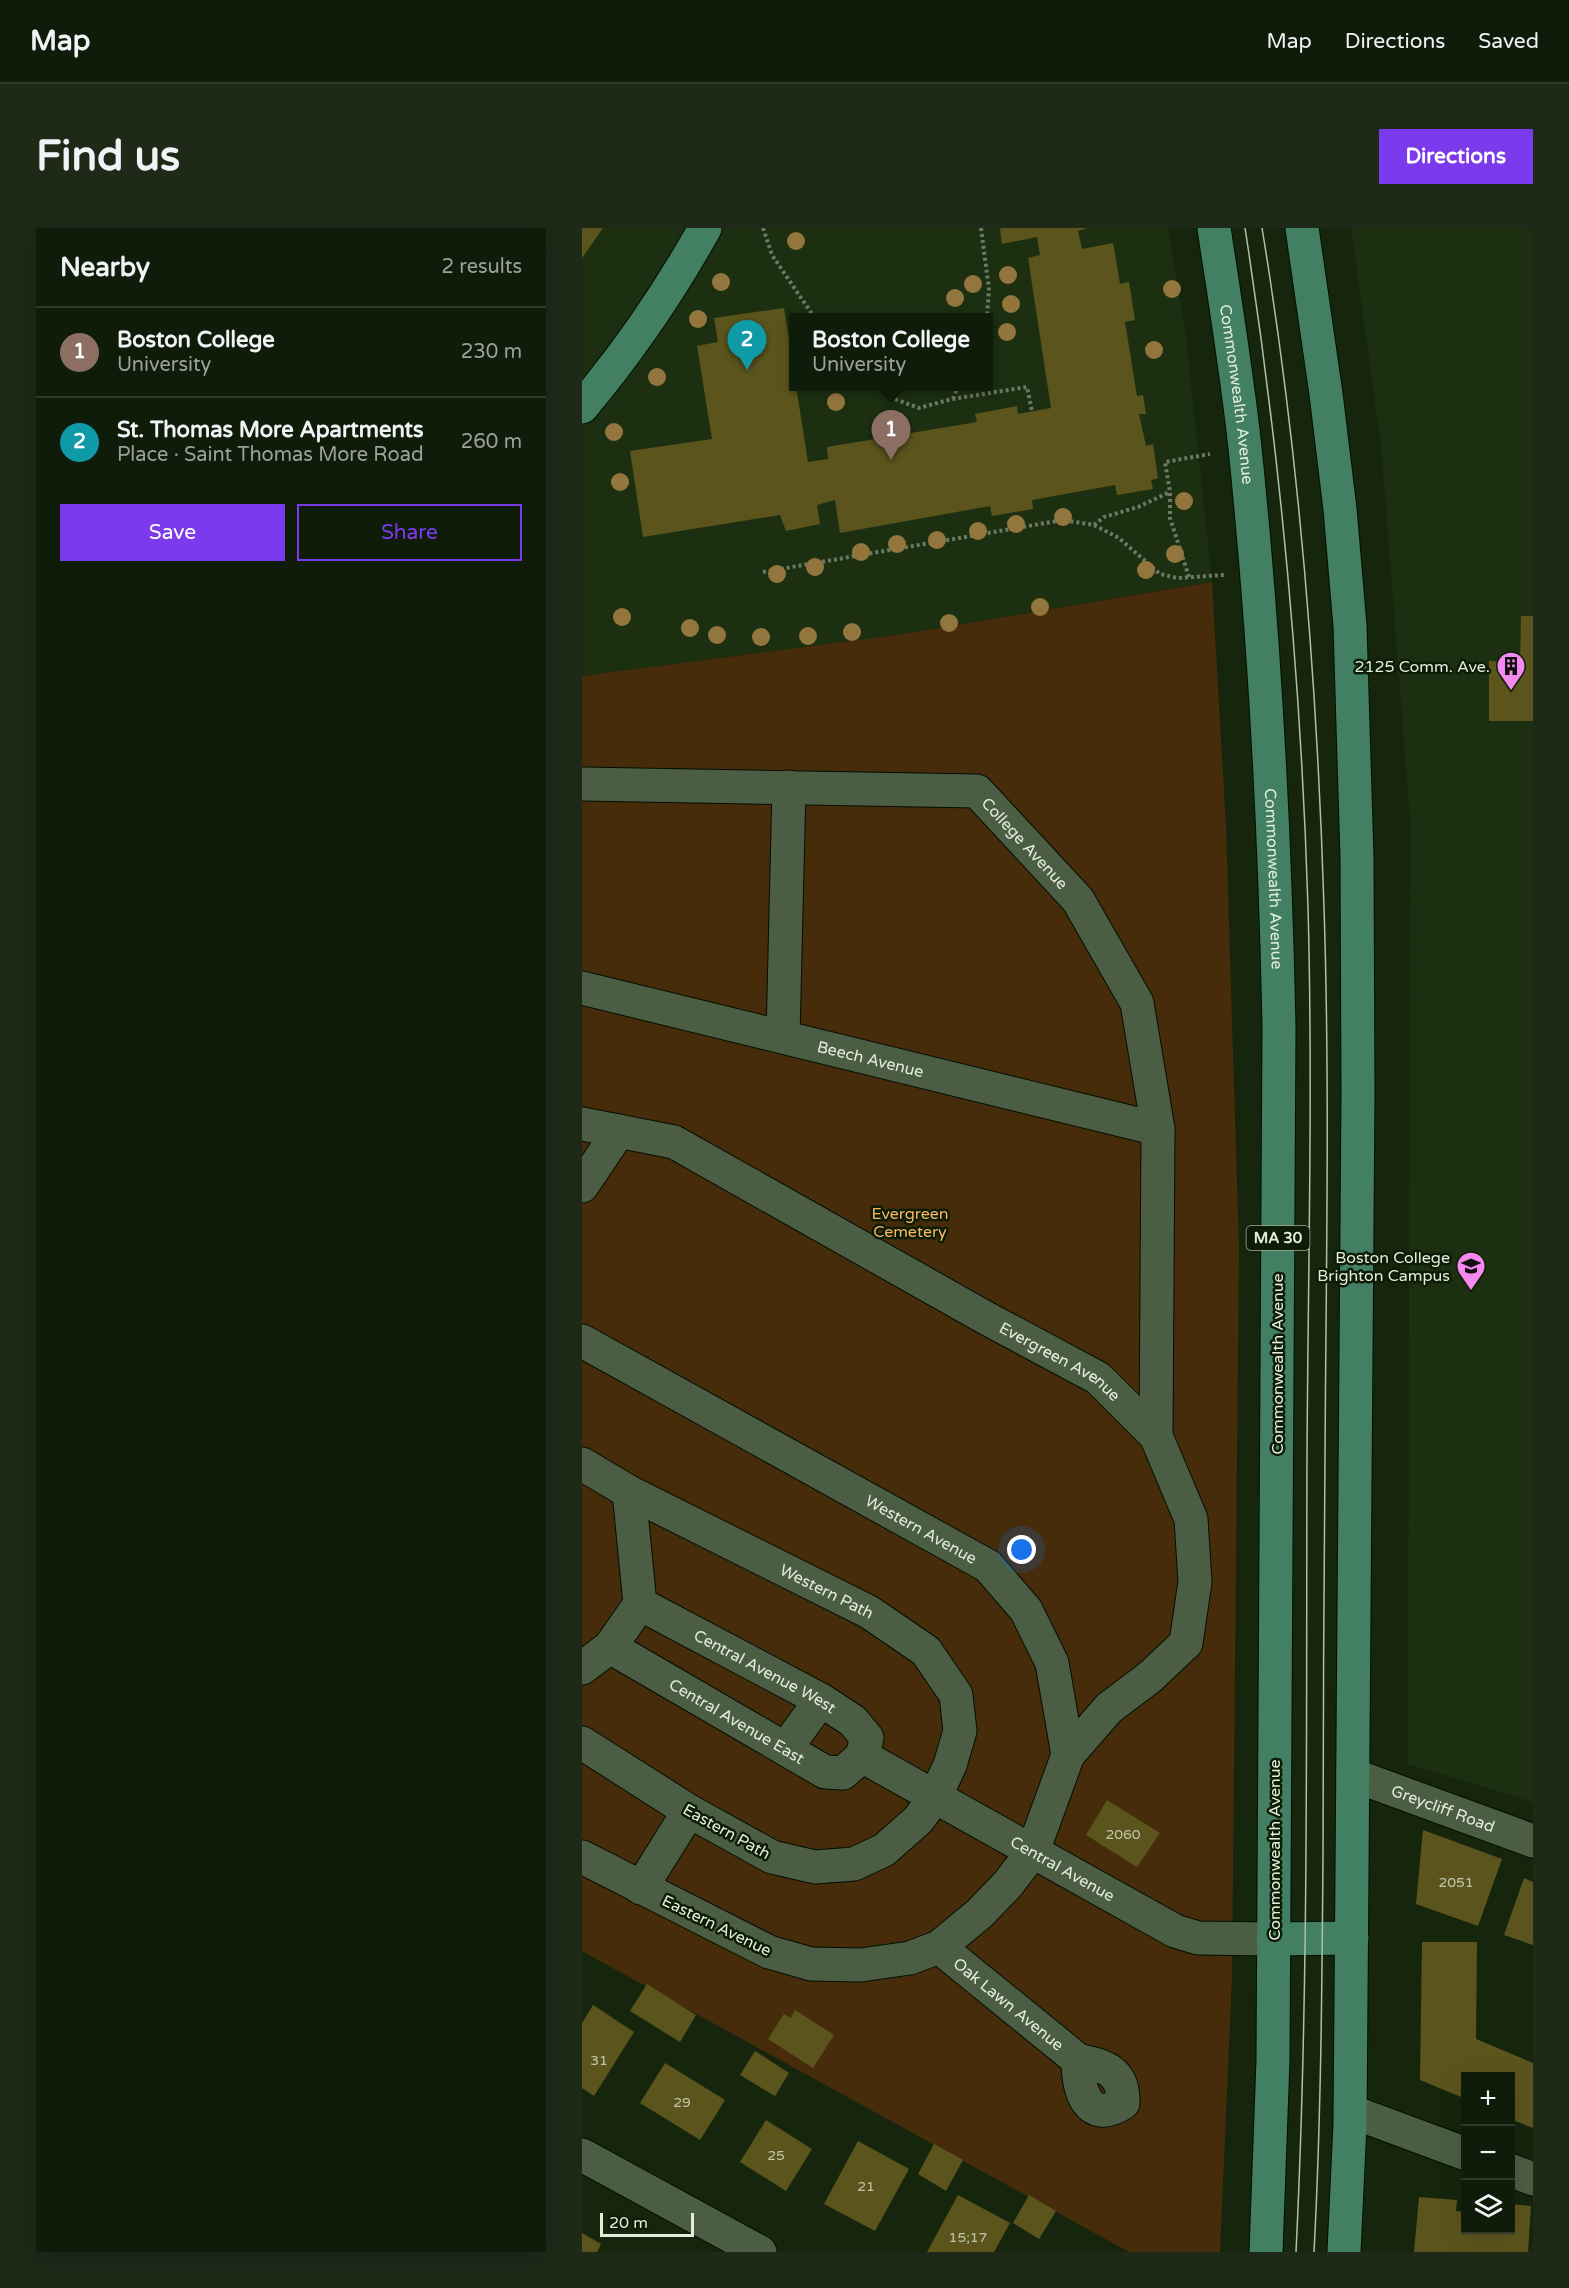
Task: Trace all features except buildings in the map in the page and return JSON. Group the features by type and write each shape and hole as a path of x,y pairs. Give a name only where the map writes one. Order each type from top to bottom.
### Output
{"main road":[{"path":"582,407 641,328 687,260 705,228"},
{"name":"Commonwealth Avenue","path":"1214,228 1245,446 1265,678 1277,910 1280,1038 1273,2071 1266,2252"},
{"path":"1302,228 1340,509 1350,626 1355,741 1358,1105 1352,1938 1350,2111 1344,2252"},
{"path":"1273,1939 1352,1938"}],"street":[{"name":"College Avenue","path":"582,784 977,791 1078,900 1137,1003 1158,1129 1156,1436"},
{"path":"783,1037 789,787"},
{"name":"Beech Avenue","path":"582,988 1158,1129"},
{"name":"Evergreen Avenue","path":"582,1124 674,1142 986,1318 1098,1378 1156,1436 1191,1519 1196,1582 1186,1643 1150,1677 1109,1708 1068,1755"},
{"path":"582,1186 619,1131"},
{"name":"Western Avenue","path":"582,1341 988,1566 1026,1610 1052,1663 1068,1755 1034,1851"},
{"name":"Western Path","path":"582,1464 629,1492 869,1612 926,1651 956,1695 960,1731 951,1765 935,1797"},
{"path":"582,1668 610,1647 640,1604 629,1492"},
{"name":"Central Avenue West","path":"640,1604 821,1701 853,1721 867,1738 862,1756"},
{"name":"Central Avenue East","path":"610,1647 825,1772 843,1773 862,1756"},
{"path":"786,1748 821,1701"},
{"name":"Eastern Path","path":"582,1743 689,1811 772,1857 814,1868 854,1864 884,1850 918,1820 935,1797"},
{"name":"Central Avenue","path":"862,1756 1175,1931 1210,1939 1273,1939"},
{"name":"Greycliff Road","path":"1353,1775 1533,1841"},
{"path":"641,1888 689,1811"},
{"name":"Eastern Avenue","path":"582,1857 769,1952 811,1964 861,1965 910,1958 939,1947 979,1914 1008,1884 1034,1851"},
{"name":"Oak Lawn Avenue","path":"939,1947 1078,2060"},
{"path":"1350,2111 1461,2152"},
{"path":"582,2155 760,2252"},
{"path":"1515,2172 1533,2179"}],"path":[{"path":"763,228 772,255 811,313"},
{"path":"981,228 989,288 987,313"},
{"path":"882,391 919,408 952,399 1027,387 1032,411"},
{"path":"952,399 956,391"},
{"path":"1189,577 1170,518 1170,492 1165,462 1210,454"},
{"path":"1094,525 1104,517 1138,507 1170,492"},
{"path":"763,572 1063,520 1094,525 1119,538 1160,574 1177,578 1225,574"}],"shaded area":[{"path":"582,228 1168,228 1186,337 1212,582 903,634 582,676"},
{"name":"Boston College Brighton Campus","path":"1351,228 1533,228 1533,1802 1408,1764 1410,821 1381,445"}],"green space":[{"name":"Evergreen Cemetery","path":"1212,582 1226,826 1239,1247 1232,1978 1220,2252 1129,2252 582,1951 582,676 903,634"}],"tram line":[{"path":"1245,228 1269,397 1287,567 1300,737 1308,907 1310,1113 1306,1855 1303,2054 1296,2252"},
{"path":"1262,228 1286,397 1304,566 1317,737 1326,976 1327,1182 1322,1954 1320,2103 1314,2252"}],"place":[{"name":"St. Thomas More Apartments","path":"747,370"},
{"name":"Boston College","path":"891,460"},
{"name":"2125 Comm. Ave.","path":"1511,692"},
{"name":"Boston College Brighton Campus","path":"1471,1292"}]}
